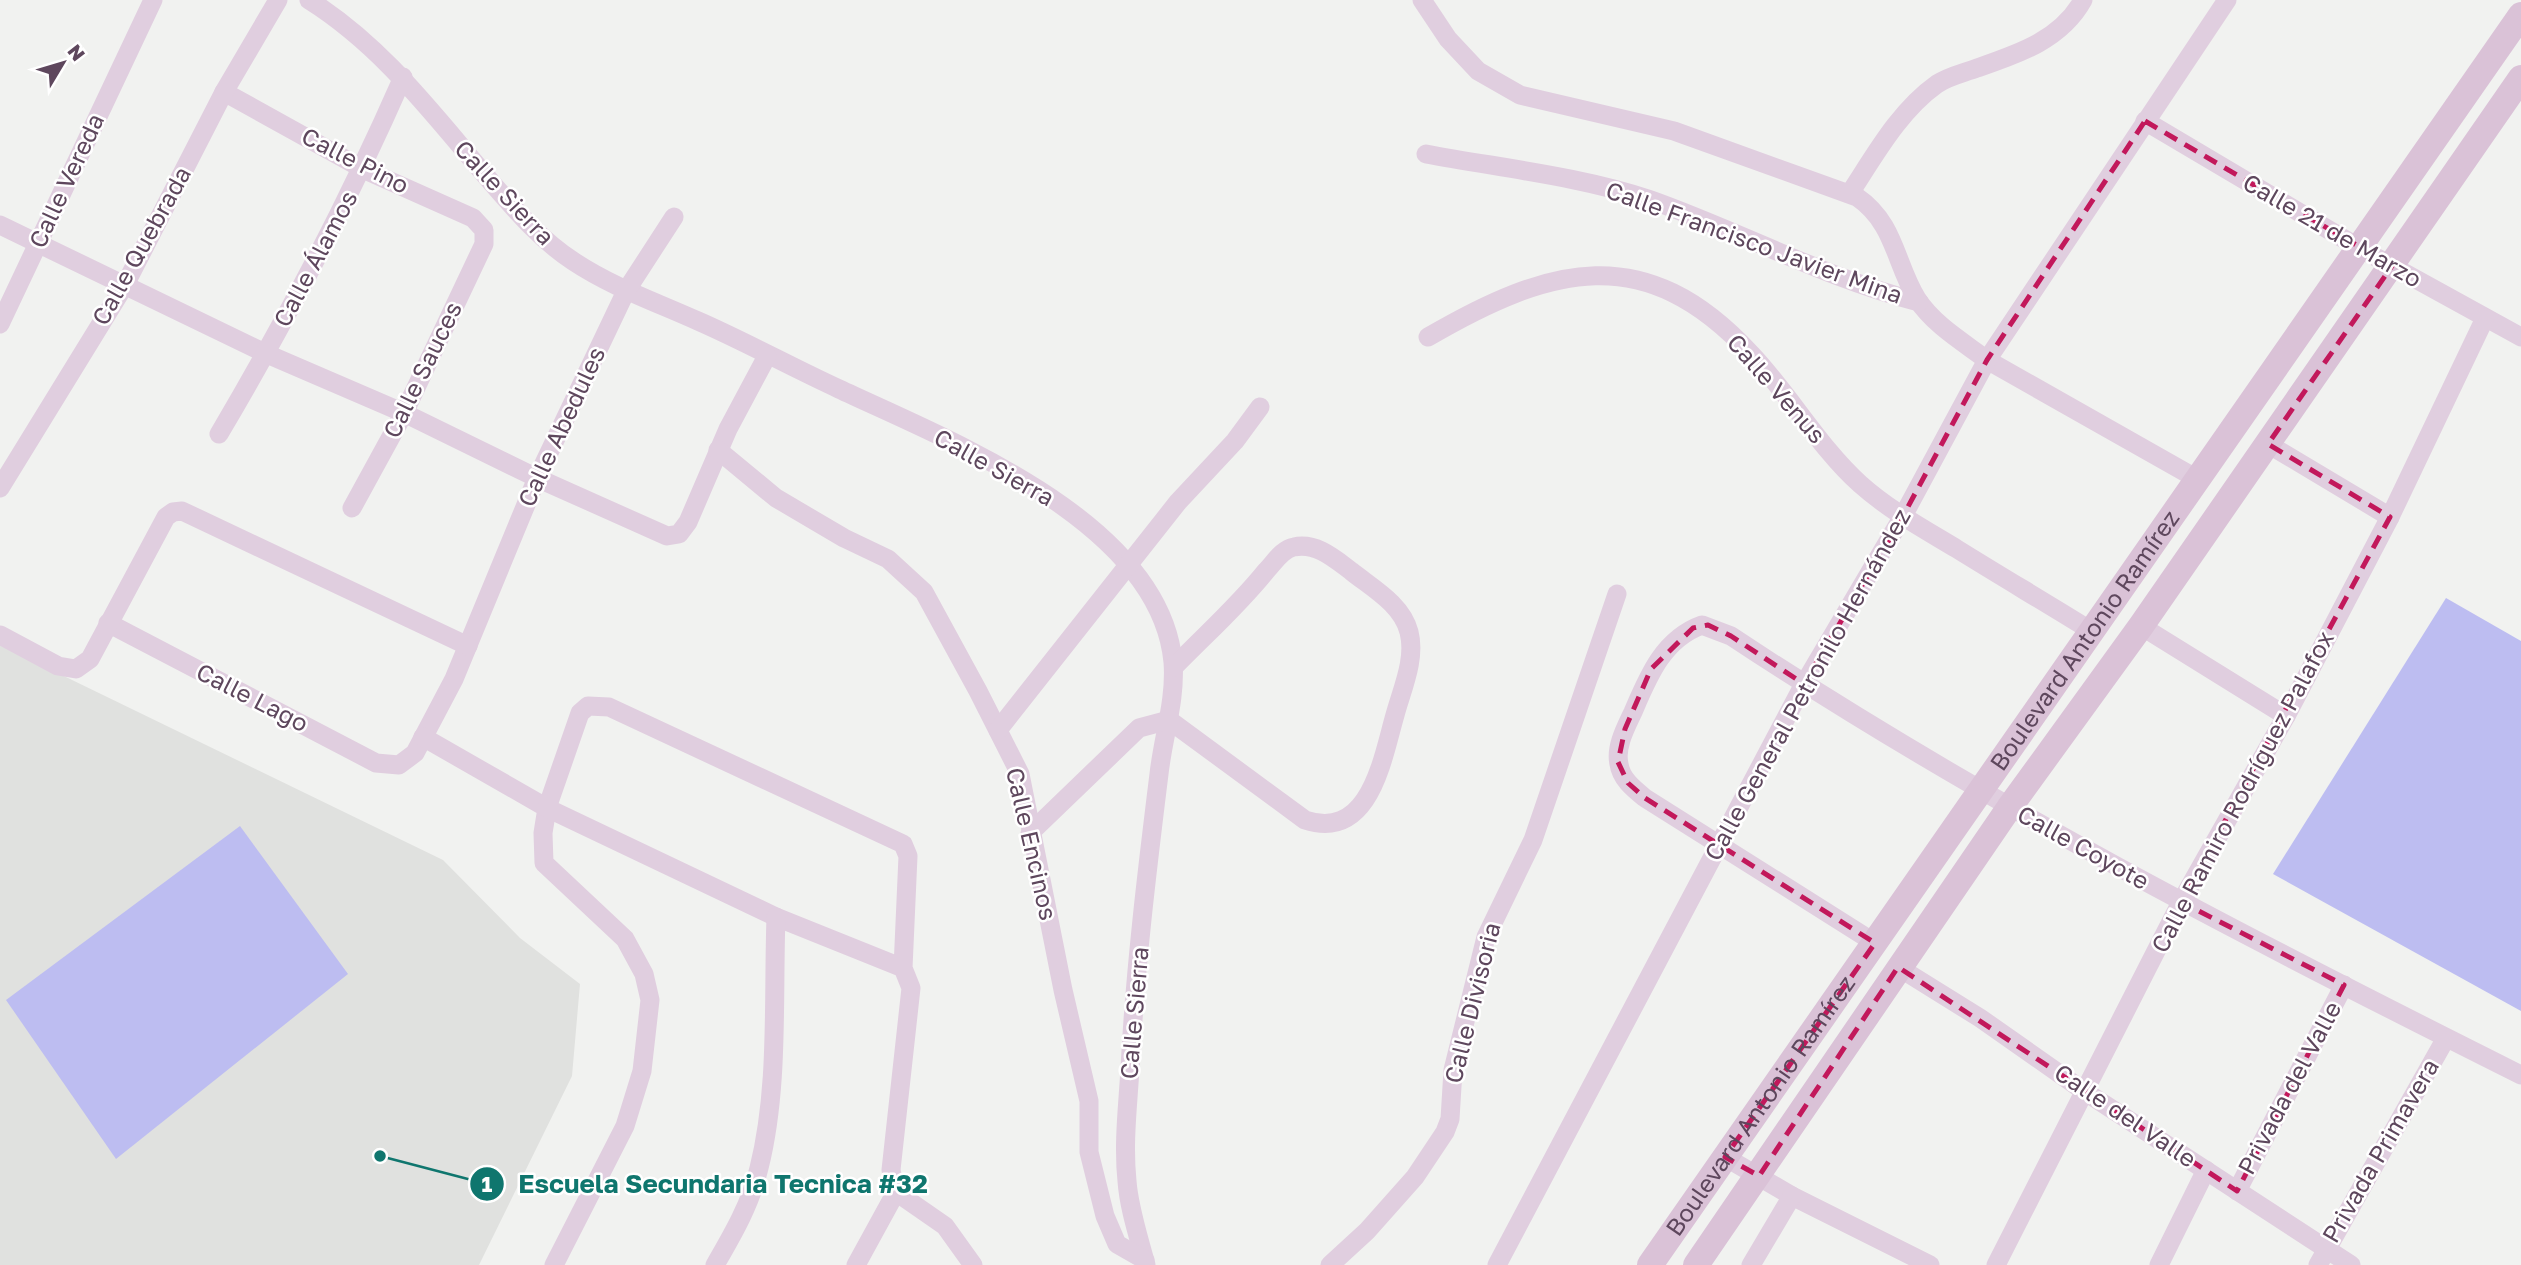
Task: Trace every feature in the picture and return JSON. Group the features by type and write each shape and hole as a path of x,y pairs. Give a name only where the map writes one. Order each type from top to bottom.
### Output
{"main road":[{"name":"Boulevard Antonio Ramírez","path":"1650,1265 2361,249 2521,15"},
{"name":"Boulevard Antonio Ramírez","path":"1696,1265 1898,967 2141,626 2521,78"}],"street":[{"name":"Calle Vereda","path":"0,324 153,0"},
{"name":"Calle Quebrada","path":"0,488 126,283 224,92 278,0"},
{"name":"Calle Sierra","path":"309,0 369,43 402,77 535,232 575,263 626,291 703,323 1032,485 1057,501 1130,564 1147,584 1169,636 1174,667 1169,720 1159,770 1132,1021 1126,1141 1127,1182 1146,1263"},
{"path":"1422,0 1448,39 1478,71 1520,95 1674,131 1850,193 1868,204 1886,225 1919,302"},
{"path":"1850,193 1892,131 1937,84 2011,57 2050,37 2073,16 2083,0"},
{"name":"Calle General Petronilo Hernández","path":"1497,1265 1804,684 1903,516 1987,360 2227,0"},
{"name":"Calle Álamos","path":"219,434 267,354 363,169 402,77"},
{"name":"Calle Pino","path":"224,92 363,169 473,218 484,230"},
{"name":"Calle 21 de Marzo","path":"2145,121 2361,249 2521,337"},
{"name":"Calle Francisco Javier Mina","path":"1426,154 1599,186 1649,200 1790,254 1867,289 1919,302 1954,336 1987,360 2199,481"},
{"name":"Calle Abedules","path":"399,765 415,753 468,646 537,478 626,291 674,217"},
{"path":"0,225 126,283 267,354 404,413 633,522 674,536 684,530 718,450 767,356"},
{"name":"Calle Sauces","path":"352,508 404,413 484,244 484,230"},
{"name":"Calle Venus","path":"1428,337 1489,302 1530,287 1609,275 1649,281 1712,317 1751,353 1839,462 1861,485 1903,516 2093,632"},
{"name":"Calle Ramiro Rodríguez Palafox","path":"1996,1265 2181,902 2286,716 2390,517 2485,318"},
{"path":"998,730 1178,502 1235,441 1260,407"},
{"path":"2268,444 2390,517"},
{"name":"Calle Encinos","path":"718,450 776,498 844,538 888,559 924,592 998,730 1020,774 1030,833 1089,1101 1090,1152 1105,1216 1117,1244 1146,1263"},
{"path":"0,635 58,666 76,669 90,659 166,517 173,512 182,511 468,646"},
{"path":"1030,833 1139,728 1169,720 1305,820 1323,825 1339,822 1353,814 1375,785 1410,660 1409,631 1395,606 1333,557 1318,550 1293,547 1280,555 1241,602 1174,667"},
{"name":"Calle Divisoria","path":"1330,1265 1367,1231 1415,1177 1446,1132 1450,1119 1453,1070 1486,937 1533,840 1617,594"},
{"name":"Calle Lago","path":"108,623 376,763 399,765"},
{"name":"Calle Coyote","path":"1718,844 1645,798 1628,783 1618,762 1625,729 1651,669 1676,640 1693,628 1708,625 1731,636 1979,792 2181,902 2521,1075"},
{"path":"2141,626 2286,716"},
{"path":"554,1265 625,1126 642,1071 649,1000 644,974 625,939 544,863 543,833 547,807 580,713 588,706 609,707 902,844 908,856 903,968 911,988 891,1170 896,1192 856,1265"},
{"path":"423,737 547,807 776,918 903,968"},
{"path":"1718,844 1875,943"},
{"path":"715,1265 745,1211 759,1168 770,1106 776,918"},
{"name":"Calle del Valle","path":"1898,967 1980,1018 2084,1091 2237,1191 2322,1257 2351,1265"},
{"name":"Privada del Valle","path":"2237,1191 2344,985"},
{"name":"Privada Primavera","path":"2322,1257 2446,1038"},
{"path":"1725,1157 1792,1196 1930,1265"},
{"name":"Privada del Valle","path":"2159,1265 2206,1170"},
{"path":"896,1192 945,1226 973,1265"},
{"path":"1751,1265 1792,1196"}],"highlighted area":[{"path":"2145,121 2392,266 2268,444 2390,517 2181,902 2344,985 2237,1191 1898,967 1759,1176 1725,1157 1875,943 1645,798 1628,783 1618,762 1625,729 1651,669 1693,628 1708,625 1731,636 1804,684 1903,516 1987,360"}],"shaded area":[{"path":"2446,598 2521,641 2521,1011 2273,874"},
{"path":"0,645 443,860 520,938 580,984 572,1076 479,1265 0,1265"},
{"path":"240,826 348,974 116,1159 6,1000"}],"place":[{"name":"Escuela Secundaria Tecnica #32","path":"380,1156"}]}
